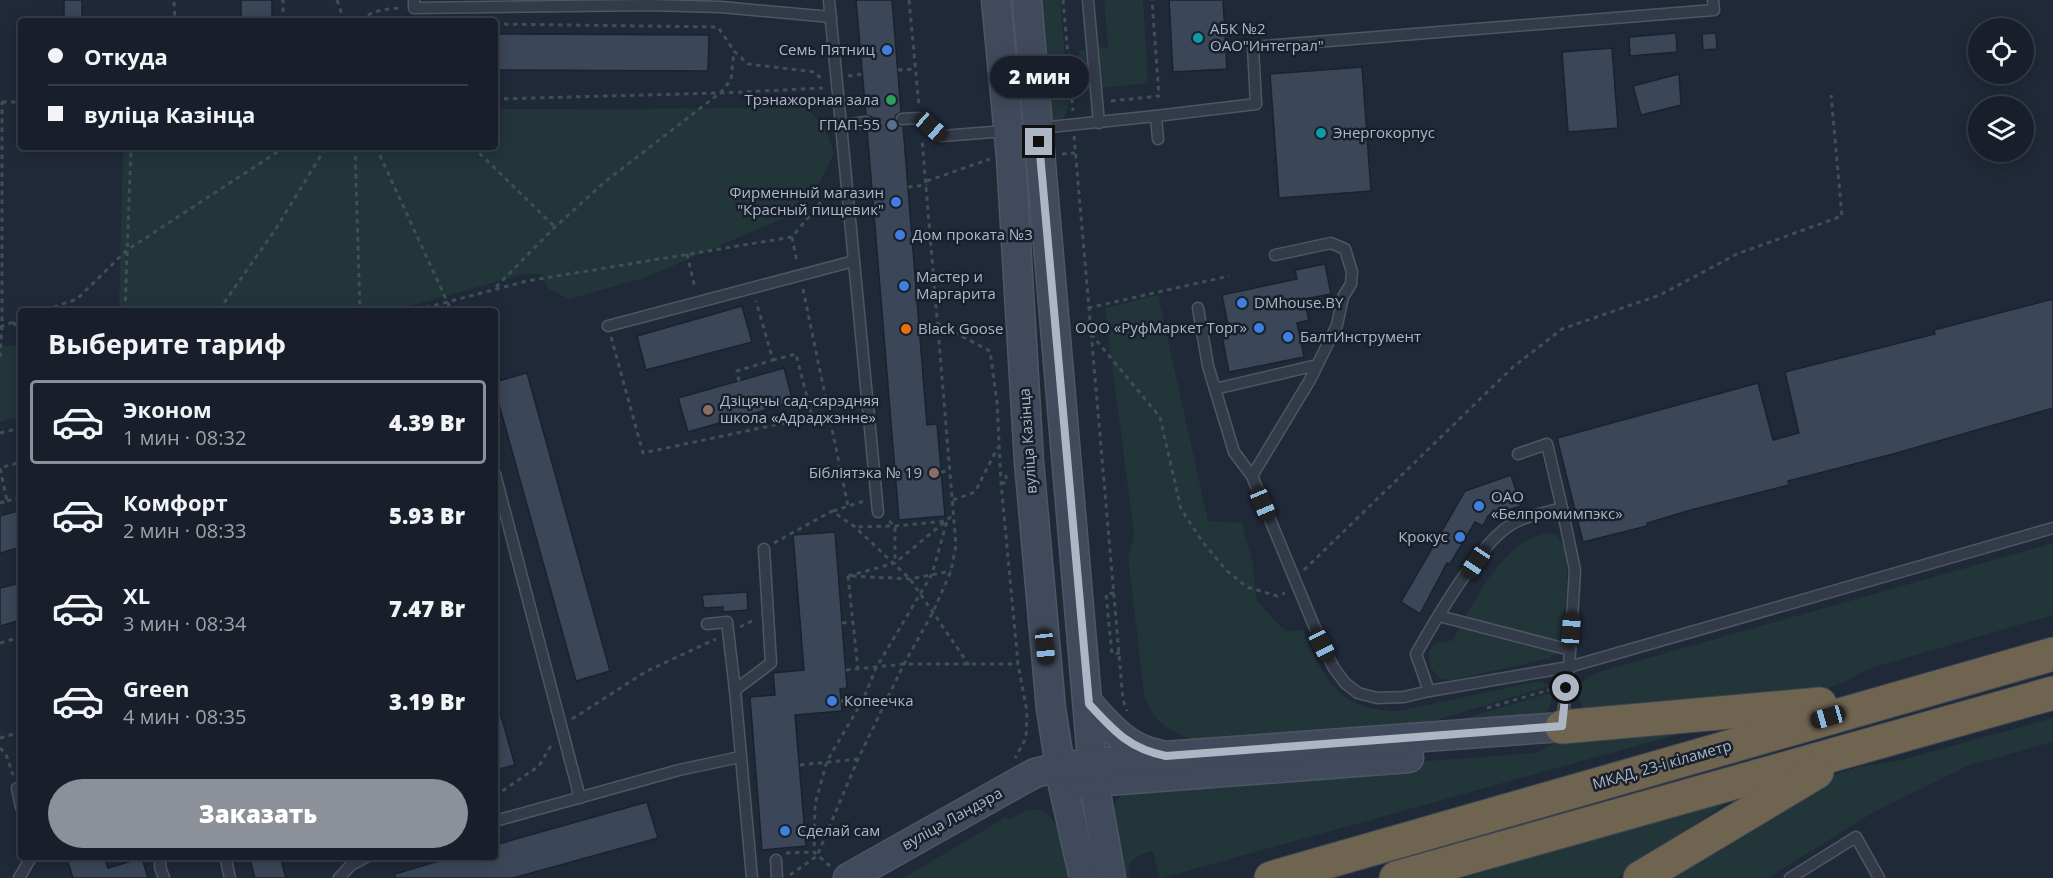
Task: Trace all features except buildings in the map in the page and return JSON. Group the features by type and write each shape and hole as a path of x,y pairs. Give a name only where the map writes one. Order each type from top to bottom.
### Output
{"highway":[{"name":"МКАД, 23-і кіламетр","path":"1271,878 1917,691 2053,654"},
{"path":"1562,726 1799,706 1917,691"},
{"path":"1396,878 2053,693"},
{"path":"1640,878 1782,791 1818,771 1889,738"}],"main road":[{"name":"вуліца Казінца","path":"996,0 1023,130 1089,704 1093,772 1111,878"},
{"name":"вуліца Казінца","path":"1027,0 1023,130 1034,533 1051,709 1061,776 1083,878"},
{"path":"1089,704 1117,735 1148,752 1166,756"},
{"path":"1093,772 1166,756 1562,726"},
{"path":"1061,776 1093,772 1524,748 1548,741 1556,736 1562,726"},
{"name":"вуліца Ландэра","path":"848,878 1035,773 1061,776"},
{"name":"вуліца Ландэра","path":"880,878 1018,798 1061,776"}],"lane":[{"path":"830,0 878,512"},
{"path":"1088,0 1099,123"},
{"path":"902,119 920,118 941,135 1074,126 1256,104 1253,47 1714,10 1713,0"},
{"path":"414,4 649,2 831,17"},
{"path":"1156,117 1158,139"},
{"path":"842,125 866,123"},
{"path":"1252,476 1317,365 1337,325 1343,297 1351,284 1352,272 1345,249 1331,243 1275,255"},
{"path":"608,326 854,261"},
{"path":"1198,308 1215,388 1234,452 1252,476 1322,645 1345,683 1358,693 1377,698 1404,697 1569,667 2053,528"},
{"path":"1215,388 1317,365"},
{"path":"1518,454 1547,444 1575,570 1569,667 1562,726"},
{"path":"498,485 580,798"},
{"path":"1429,691 1416,654 1488,544 1499,532 1512,524 1562,508"},
{"path":"735,690 771,663 764,549"},
{"path":"1439,616 1570,650"},
{"path":"707,624 727,622 729,632 752,878"},
{"path":"498,820 680,770 740,757"},
{"path":"16,788 18,796"},
{"path":"1790,878 1856,837 1879,878"},
{"path":"19,878 30,860"},
{"path":"161,860 160,867 164,878"},
{"path":"226,860 230,878"},
{"path":"339,878 361,860"},
{"path":"776,860 777,878"}],"path":[{"path":"283,0 283,18"},
{"path":"337,0 343,18"},
{"path":"785,878 817,856 858,759 904,664 933,612 951,571 956,545 927,183 909,0"},
{"path":"1063,0 1090,334 1123,700 1127,711"},
{"path":"1073,105 1159,96 1152,0"},
{"path":"174,2 175,18"},
{"path":"363,18 365,15 384,9 414,4"},
{"path":"498,24 718,27 734,51 748,64 815,72 825,88"},
{"path":"494,290 555,227 606,181 720,93 731,80 734,51"},
{"path":"898,70 915,69"},
{"path":"498,99 825,88 838,91"},
{"path":"1090,334 1160,417 1181,509 1208,549 1226,570 1247,586 1276,596 1296,584 1513,367 1562,329 1660,295 1737,254 1842,216 1831,95"},
{"path":"0,357 1,102 18,102"},
{"path":"125,308 130,150"},
{"path":"51,308 77,299 127,250 280,150"},
{"path":"220,308 277,226 324,150"},
{"path":"355,150 360,308"},
{"path":"377,150 451,308"},
{"path":"476,150 555,227"},
{"path":"908,187 927,183 997,157"},
{"path":"424,308 527,280 792,237 846,172"},
{"path":"792,237 848,506"},
{"path":"687,254 698,302"},
{"path":"1088,308 1229,276"},
{"path":"753,292 772,360"},
{"path":"1,327 18,320"},
{"path":"13,322 18,329"},
{"path":"938,324 990,351 997,402 1018,664 1027,712"},
{"path":"608,326 642,453 812,417 796,354 737,371 740,381"},
{"path":"0,433 18,429"},
{"path":"952,501 975,492 999,445"},
{"path":"7,501 0,468 18,463"},
{"path":"941,472 949,471"},
{"path":"764,549 832,511 877,497"},
{"path":"0,503 18,498"},
{"path":"832,511 855,527 910,579 969,665"},
{"path":"878,512 895,526"},
{"path":"848,576 895,563 953,514"},
{"path":"855,527 946,521"},
{"path":"817,856 814,852 815,804 827,761 864,700 876,668 932,574 946,521"},
{"path":"895,526 895,563"},
{"path":"848,576 910,579 951,571"},
{"path":"848,576 858,669"},
{"path":"1114,593 1106,594 1112,654 1120,653"},
{"path":"498,794 539,766 561,726 647,671 769,613"},
{"path":"842,623 853,622"},
{"path":"0,643 18,638"},
{"path":"846,670 904,664 1018,664"},
{"path":"1476,711 1552,689 1566,688"},
{"path":"841,700 864,700"},
{"path":"0,738 18,733"},
{"path":"0,748 6,754 16,788"},
{"path":"800,765 858,759"},
{"path":"797,847 798,852"},
{"path":"807,852 814,852"}],"green space":[{"path":"1039,0 1060,0 1069,105 1063,120 1049,121"},
{"path":"1104,0 1143,0 1148,83 1082,90 1078,50 1108,47"},
{"path":"807,108 826,129 834,154 815,192 794,214 644,278 569,299 549,289 540,274 524,274 403,308 119,308 123,150 498,150 498,109"},
{"path":"1158,295 1208,521 1242,523 1253,565 1257,601 1285,631 1303,630 1319,664 1336,690 1362,706 1400,711 1534,682 1542,682 1549,686 1423,724 1200,741 1172,731 1157,719 1144,693 1128,557 1134,535 1105,308"},
{"path":"18,345 18,417 0,422 0,346"},
{"path":"1548,533 1557,535 1566,559 1565,608 1558,652 1550,658 1453,680 1440,679 1430,667 1429,651 1435,644 1453,640 1480,591 1502,561 1516,548"},
{"path":"2053,543 2053,615 1868,669 1821,691 1587,713 1579,700 1581,683 1599,672"},
{"path":"1551,693 1551,704 1546,714 1437,726"},
{"path":"2053,718 2053,742 1967,766 1874,812 1768,878 1664,878 1831,776 1859,767 1902,760"},
{"path":"1697,729 1162,878 1160,878 1153,851 1134,859 1129,867 1130,878 1128,878 1114,836 1112,814 1121,796 1133,788 1157,781 1535,753 1564,739"},
{"path":"1740,793 1617,878 1463,878"},
{"path":"1037,809 1046,813 1053,820 1061,838 1068,878 903,878 1006,817 1008,820 1027,810"}],"place":[{"name":"АБК №2 ОАО\"Интеграл\"","path":"1198,38"},
{"name":"Семь Пятниц","path":"887,50"},
{"name":"Трэнажорная зала","path":"891,100"},
{"name":"ГПАП-55","path":"892,125"},
{"name":"Энергокорпус","path":"1321,133"},
{"name":"Фирменный магазин \"Красный пищевик\"","path":"896,202"},
{"name":"Дом проката №3","path":"900,235"},
{"name":"Мастер и Маргарита","path":"904,286"},
{"name":"DMhouse.BY","path":"1242,303"},
{"name":"ООО «РуфМаркет Торг»","path":"1259,328"},
{"name":"Black Goose","path":"906,329"},
{"name":"БалтИнструмент","path":"1288,337"},
{"name":"Дзіцячы сад-сярэдняя школа «Адраджэнне»","path":"708,410"},
{"name":"Бібліятэка № 19","path":"934,473"},
{"name":"ОАО «Белпромимпэкс»","path":"1479,506"},
{"name":"Крокус","path":"1460,537"},
{"name":"Копеечка","path":"832,701"},
{"name":"Сделай сам","path":"785,831"}],"route":[{"path":"1039,142 1089,704 1117,735 1148,752 1166,756 1562,726 1566,688"}]}
